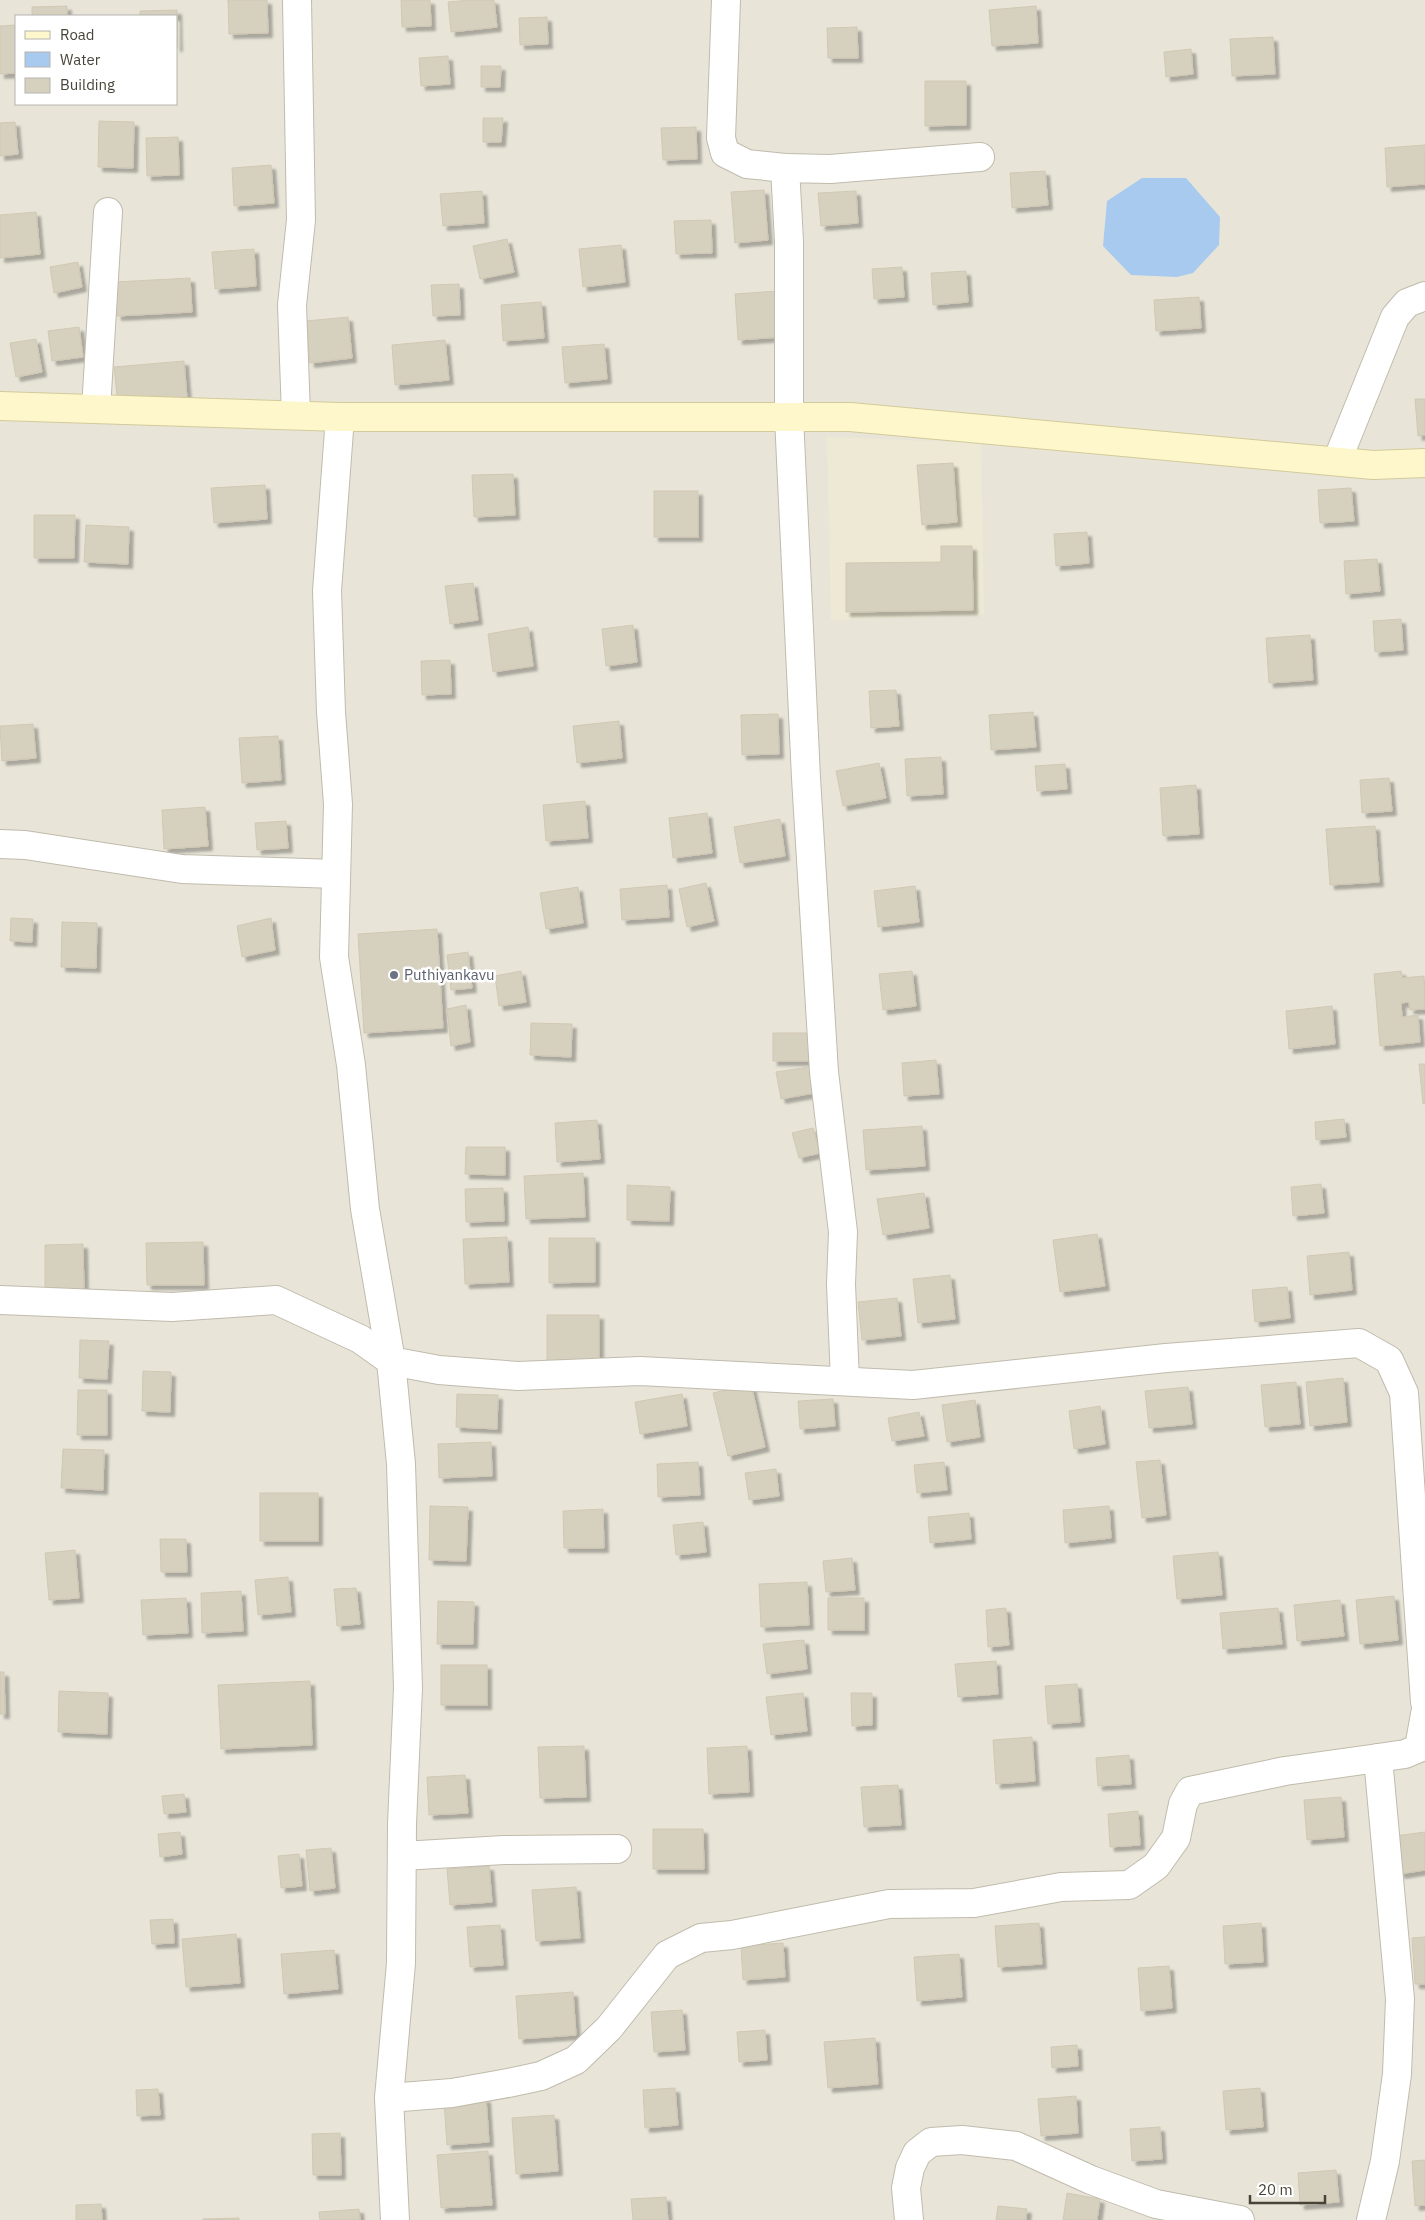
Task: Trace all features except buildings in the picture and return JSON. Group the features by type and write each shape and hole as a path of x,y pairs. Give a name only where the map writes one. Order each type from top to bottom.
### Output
{"main road":[{"path":"0,406 340,417 850,418 1373,465 1425,463"}],"street":[{"path":"296,415 292,305 301,220 297,0"},
{"path":"726,0 721,138 726,152 747,164 785,168 830,169 980,157"},
{"path":"785,168 789,241 789,417 815,940 824,1072 843,1232 841,1284 845,1381"},
{"path":"96,409 108,212"},
{"path":"1336,461 1394,317 1407,303 1425,296"},
{"path":"340,417 327,591 331,712 338,804 334,957 351,1065 365,1209 391,1361 401,1464 408,1688 402,1856 401,1964 390,2098 395,2220"},
{"path":"0,844 25,845 182,869 336,874"},
{"path":"0,1300 172,1307 276,1300 360,1339 391,1361 439,1370 518,1376 640,1371 912,1385 1166,1358 1359,1343 1390,1360 1415,1391 1425,1702"},
{"path":"390,2098 452,2093 508,2084 541,2076 576,2060 609,2028 667,1955 701,1938 732,1935 889,1904 974,1903 1061,1887 1129,1885 1156,1866 1176,1838 1183,1804 1190,1792 1285,1770 1405,1754 1419,1748 1425,1714"},
{"path":"1371,2220 1385,2161 1397,2074 1400,1999 1378,1758"},
{"path":"402,1856 504,1850 617,1849"},
{"path":"909,2220 906,2188 910,2168 917,2153 931,2142 962,2140 1016,2146 1091,2180 1156,2204 1240,2220"}],"shaded area":[{"path":"0,0 1425,0 1425,2220 0,2220"},
{"path":"827,437 981,443 984,615 831,620"}],"water":[{"path":"1142,178 1186,178 1220,217 1219,245 1193,273 1177,277 1131,275 1103,246 1107,201"}],"place":[{"name":"Puthiyankavu","path":"394,975"}]}
